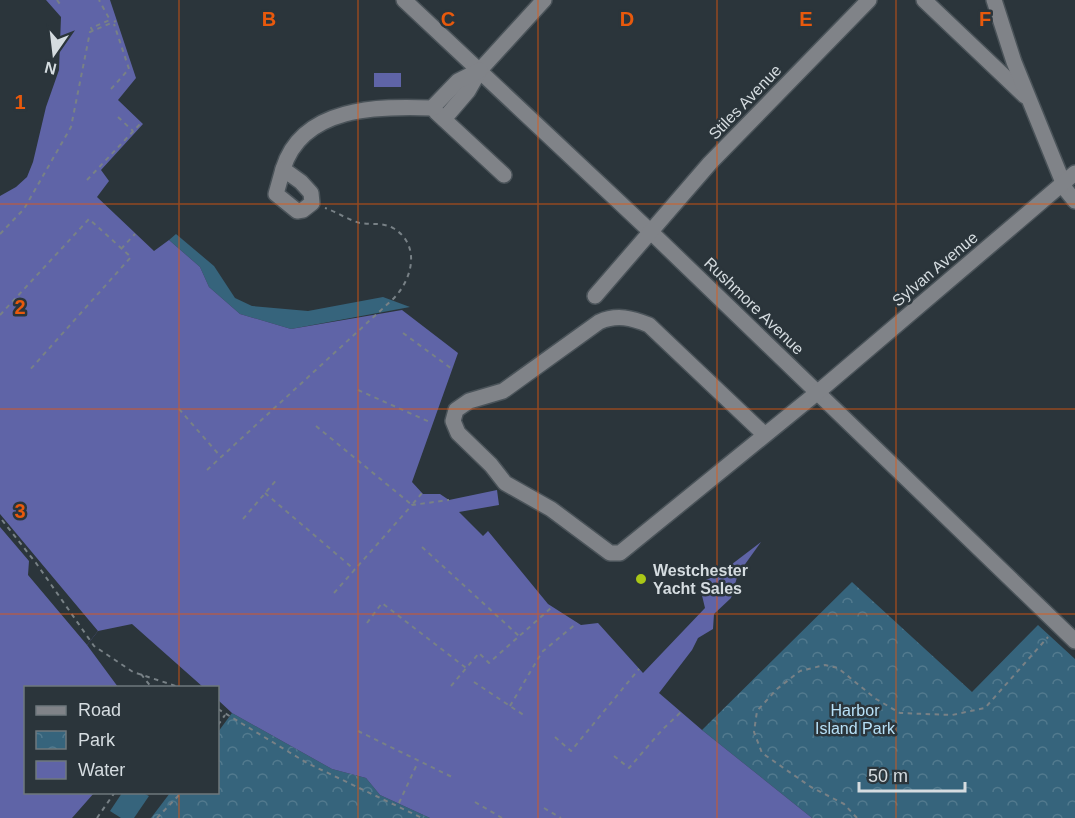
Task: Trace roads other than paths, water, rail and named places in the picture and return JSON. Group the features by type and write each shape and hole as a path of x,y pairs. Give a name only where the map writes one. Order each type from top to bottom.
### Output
{"street":[{"name":"Rushmore Avenue","path":"404,0 651,232 1075,641"},
{"path":"444,120 468,91 480,70 544,0"},
{"name":"Stiles Avenue","path":"595,296 710,163 869,0"},
{"path":"924,0 1030,100"},
{"path":"994,0 1014,62 1030,100 1069,178 1066,190 1075,201"},
{"path":"432,108 458,81 480,70"},
{"path":"283,169 301,182 311,193 312,203 303,210 297,211 276,194 283,169 287,157 302,137 323,121 352,112 400,107 432,108 504,175"},
{"name":"Sylvan Avenue","path":"765,435 649,325 634,318 611,317 599,322 503,391 469,401 456,410 453,421 458,433 491,465 505,483 551,509 610,553 621,553 818,392 1069,178"}],"water":[{"path":"46,0 110,0 136,78 118,100 143,124 101,170 109,181 97,197 154,251 169,240 200,267 209,287 240,314 291,329 402,310 458,353 412,482 423,494 440,494 449,500 497,490 499,505 459,512 483,536 488,531 548,604 581,625 598,623 643,673 705,608 699,583 719,574 761,542 738,574 731,598 714,614 713,629 698,638 692,650 659,693 812,818 430,818 380,795 366,778 332,769 232,713 219,701 219,686 202,686 132,624 98,631 87,645 117,686 24,686 24,794 93,794 72,818 0,818 0,196 16,187 27,177 33,162 46,107 59,70 61,17"},
{"path":"374,73 401,73 401,87 374,87"}],"place":[{"name":"Westchester Yacht Sales","path":"641,579"}],"park label":[{"name":"Harbor Island Park","path":"855,719"}]}
